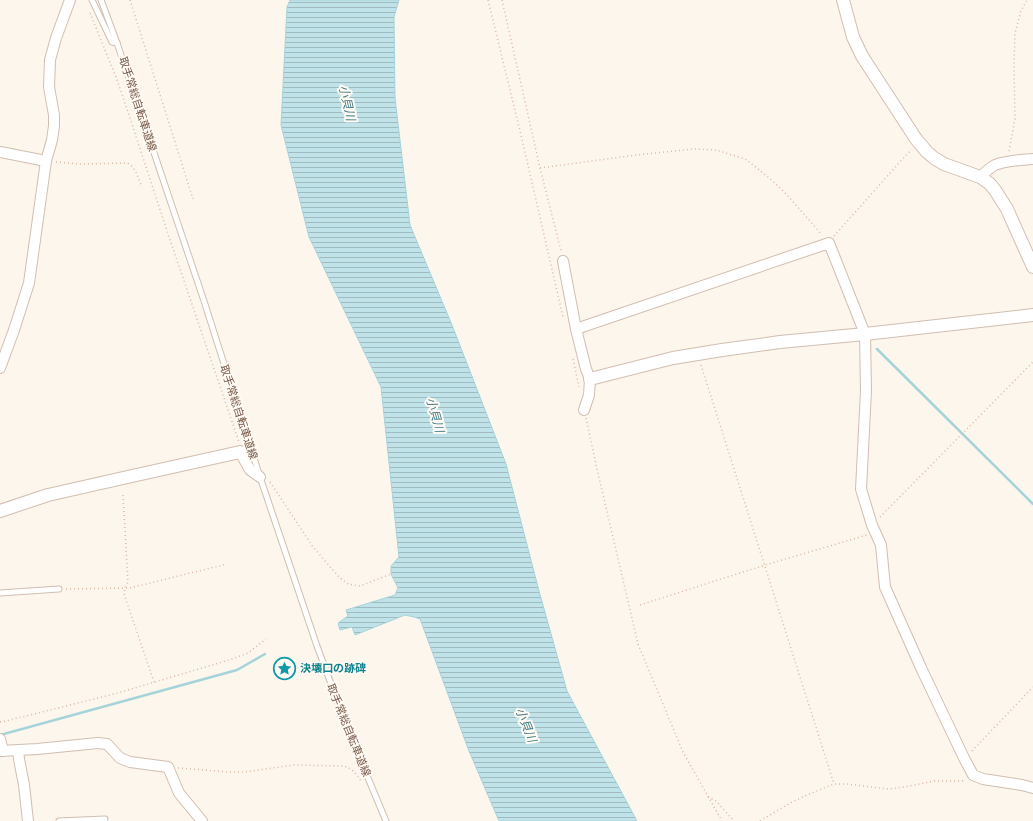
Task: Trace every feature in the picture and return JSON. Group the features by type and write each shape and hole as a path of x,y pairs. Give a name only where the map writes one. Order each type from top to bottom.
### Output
{"street":[{"path":"0,368 29,283 46,161 52,140 54,121 49,87 50,60 67,0"},
{"path":"843,0 853,37 862,56 920,145 934,158 944,164 980,178 995,190 1007,209 1033,267"},
{"path":"0,152 46,161"},
{"path":"980,178 995,165 1033,159"},
{"path":"576,329 829,244 865,334 866,391 861,489 881,545 885,587 922,670 973,775 983,779 1033,788"},
{"path":"563,261 576,329 590,379 589,395 584,410"},
{"path":"590,379 673,358 780,342 1030,317"},
{"path":"0,511 48,495 240,452 250,470 260,477"},
{"path":"1,746 18,751 98,742 107,744 120,758 130,762 168,767 179,793 202,821"},
{"path":"18,751 28,821"}],"lane":[{"path":"92,0 112,42 117,42"},
{"name":"取手常総自転車道線","path":"101,0 117,42 204,301 260,477 317,646 348,730 386,821"},
{"path":"0,593 58,589"},
{"path":"59,821 105,819"}],"path":[{"path":"130,0 192,199"},
{"path":"502,0 540,168 563,261"},
{"path":"1008,162 1015,119 1015,33 1021,11 1028,0"},
{"path":"87,7 116,77 168,234 238,436 240,452"},
{"path":"540,168 692,149 716,150 745,160 763,173 788,196 829,244 908,154 920,145"},
{"path":"46,161 80,164 127,163 132,165 142,187"},
{"path":"698,354 834,784"},
{"path":"640,605 874,528 966,429 1033,362"},
{"path":"260,477 267,479 313,547 339,577 348,584 360,586 391,574"},
{"path":"123,496 128,582 124,594 154,683"},
{"path":"58,589 130,588 227,564"},
{"path":"0,722 154,683 229,660 248,654 266,639"},
{"path":"964,758 1033,688"},
{"path":"168,767 244,772 294,765 344,766 351,768 357,774 364,787"},
{"path":"760,821 790,803 834,784 888,789 935,781 962,781 969,779 973,775"},
{"path":"708,797 716,801 734,821"}],"water":[{"name":"小貝川","path":"290,0 399,0 394,17 395,98 410,225 452,325 506,464 567,691 637,821 499,821 469,751 420,619 405,615 355,635 352,627 340,630 338,623 348,616 346,610 395,595 398,588 391,574 391,566 399,557 381,387 309,237 281,125 287,7"}],"waterway":[{"path":"877,349 1033,504"},
{"path":"0,735 237,670 265,654"}],"place":[{"name":"決壊口の跡碑","path":"285,668"}]}
